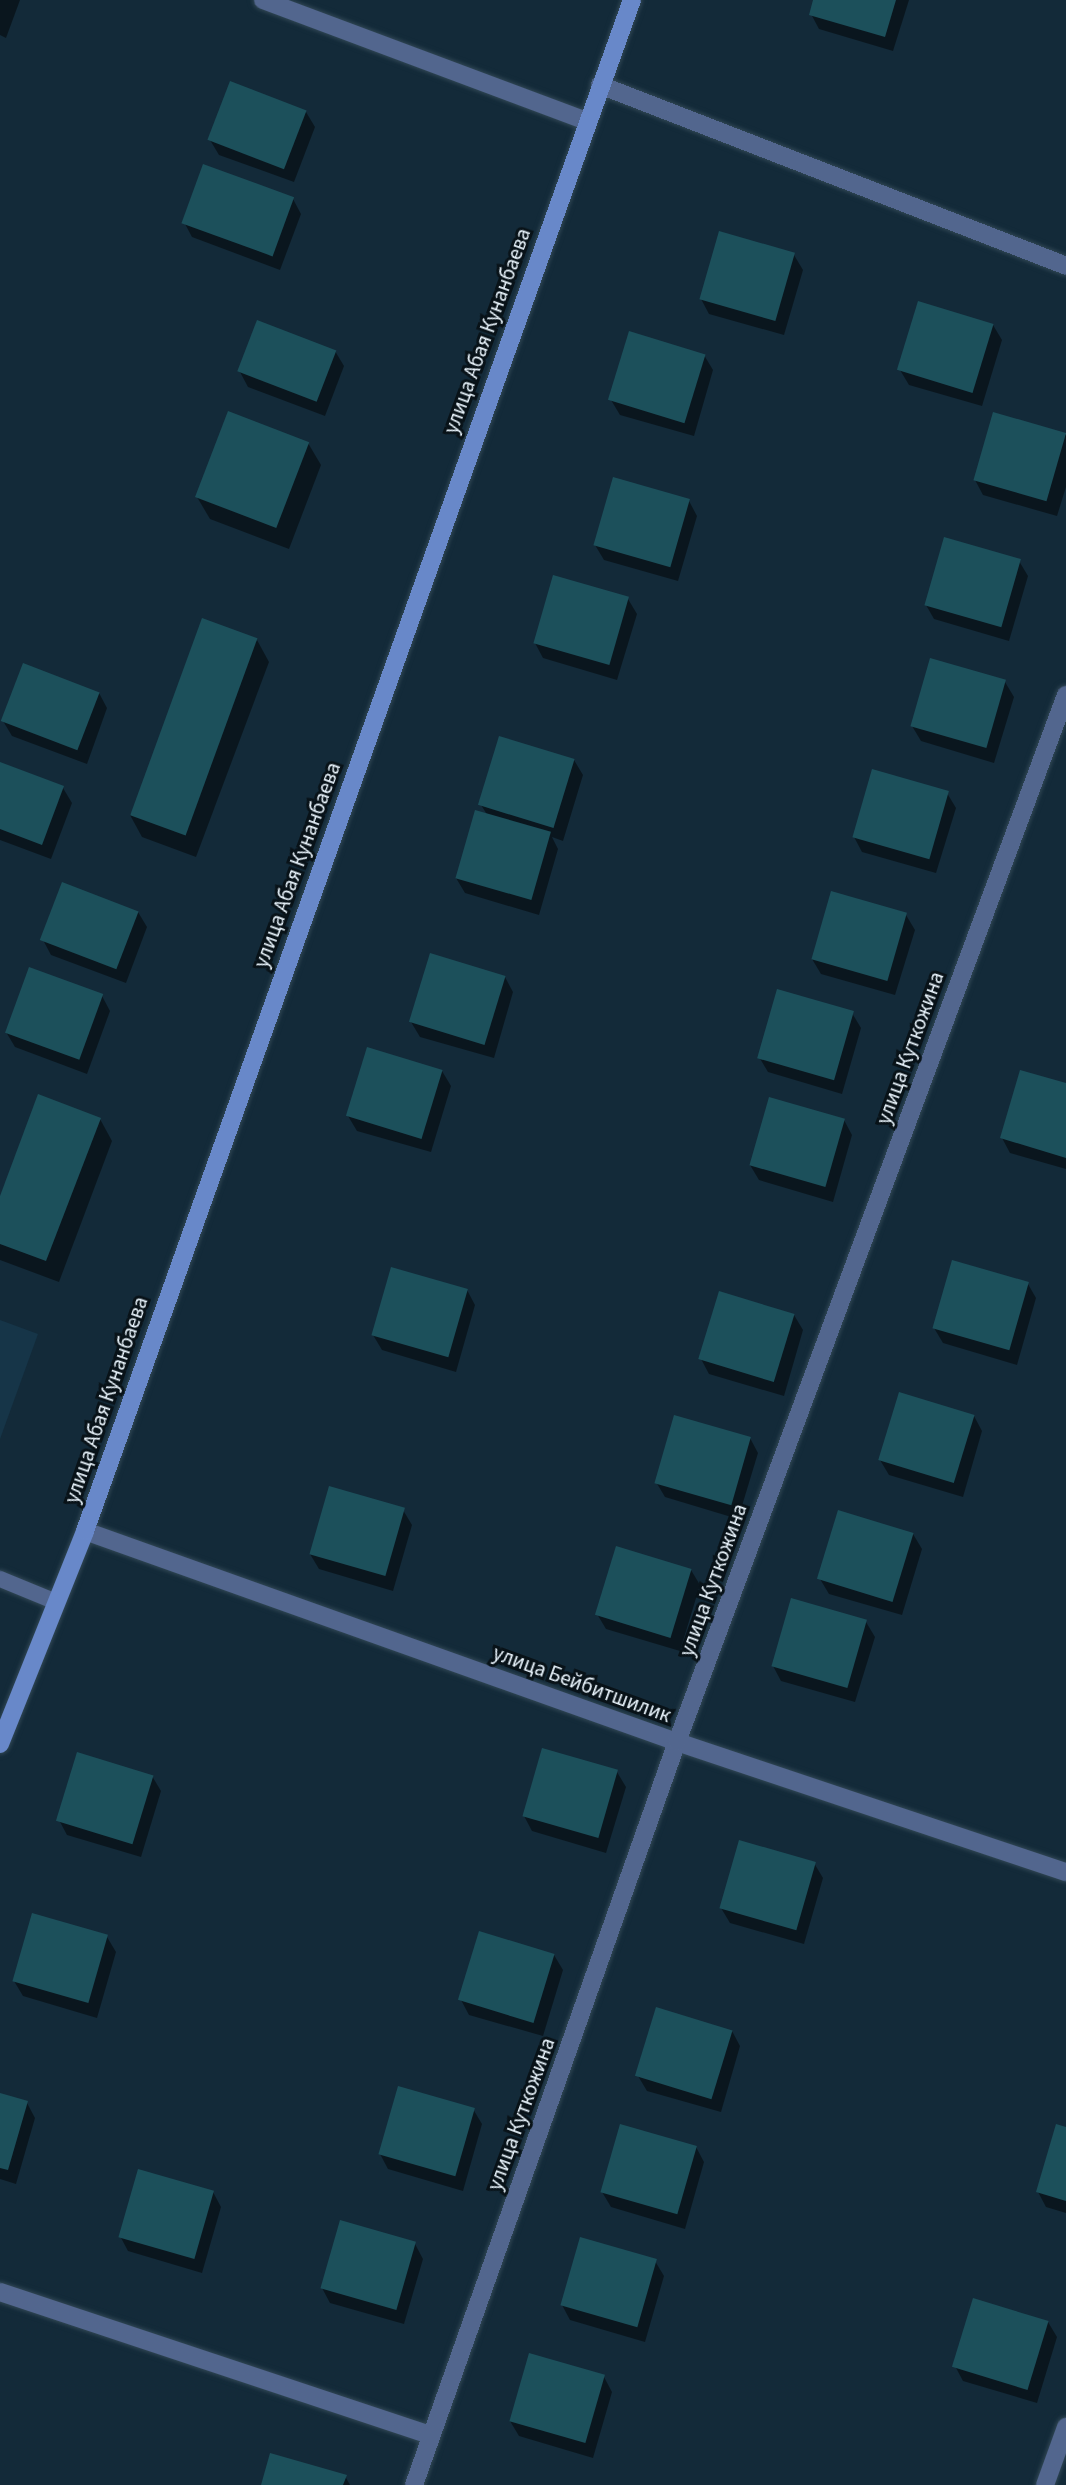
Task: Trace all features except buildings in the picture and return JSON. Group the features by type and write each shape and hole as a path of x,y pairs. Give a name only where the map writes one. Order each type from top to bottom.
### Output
{"street":[{"path":"263,0 587,121"},
{"name":"улица Абая Кунанбаева","path":"0,1744 85,1531 632,0"},
{"path":"600,85 1066,265"},
{"name":"улица Куткожина","path":"414,2485 677,1742 1066,695"},
{"name":"улица Бейбитшилик","path":"85,1531 677,1742 1066,1872"},
{"path":"0,2292 431,2435"},
{"path":"1045,2485 1066,2427"}],"lane":[{"path":"0,1579 56,1602"}],"shaded area":[{"path":"0,1320 38,1334 0,1439"}]}
